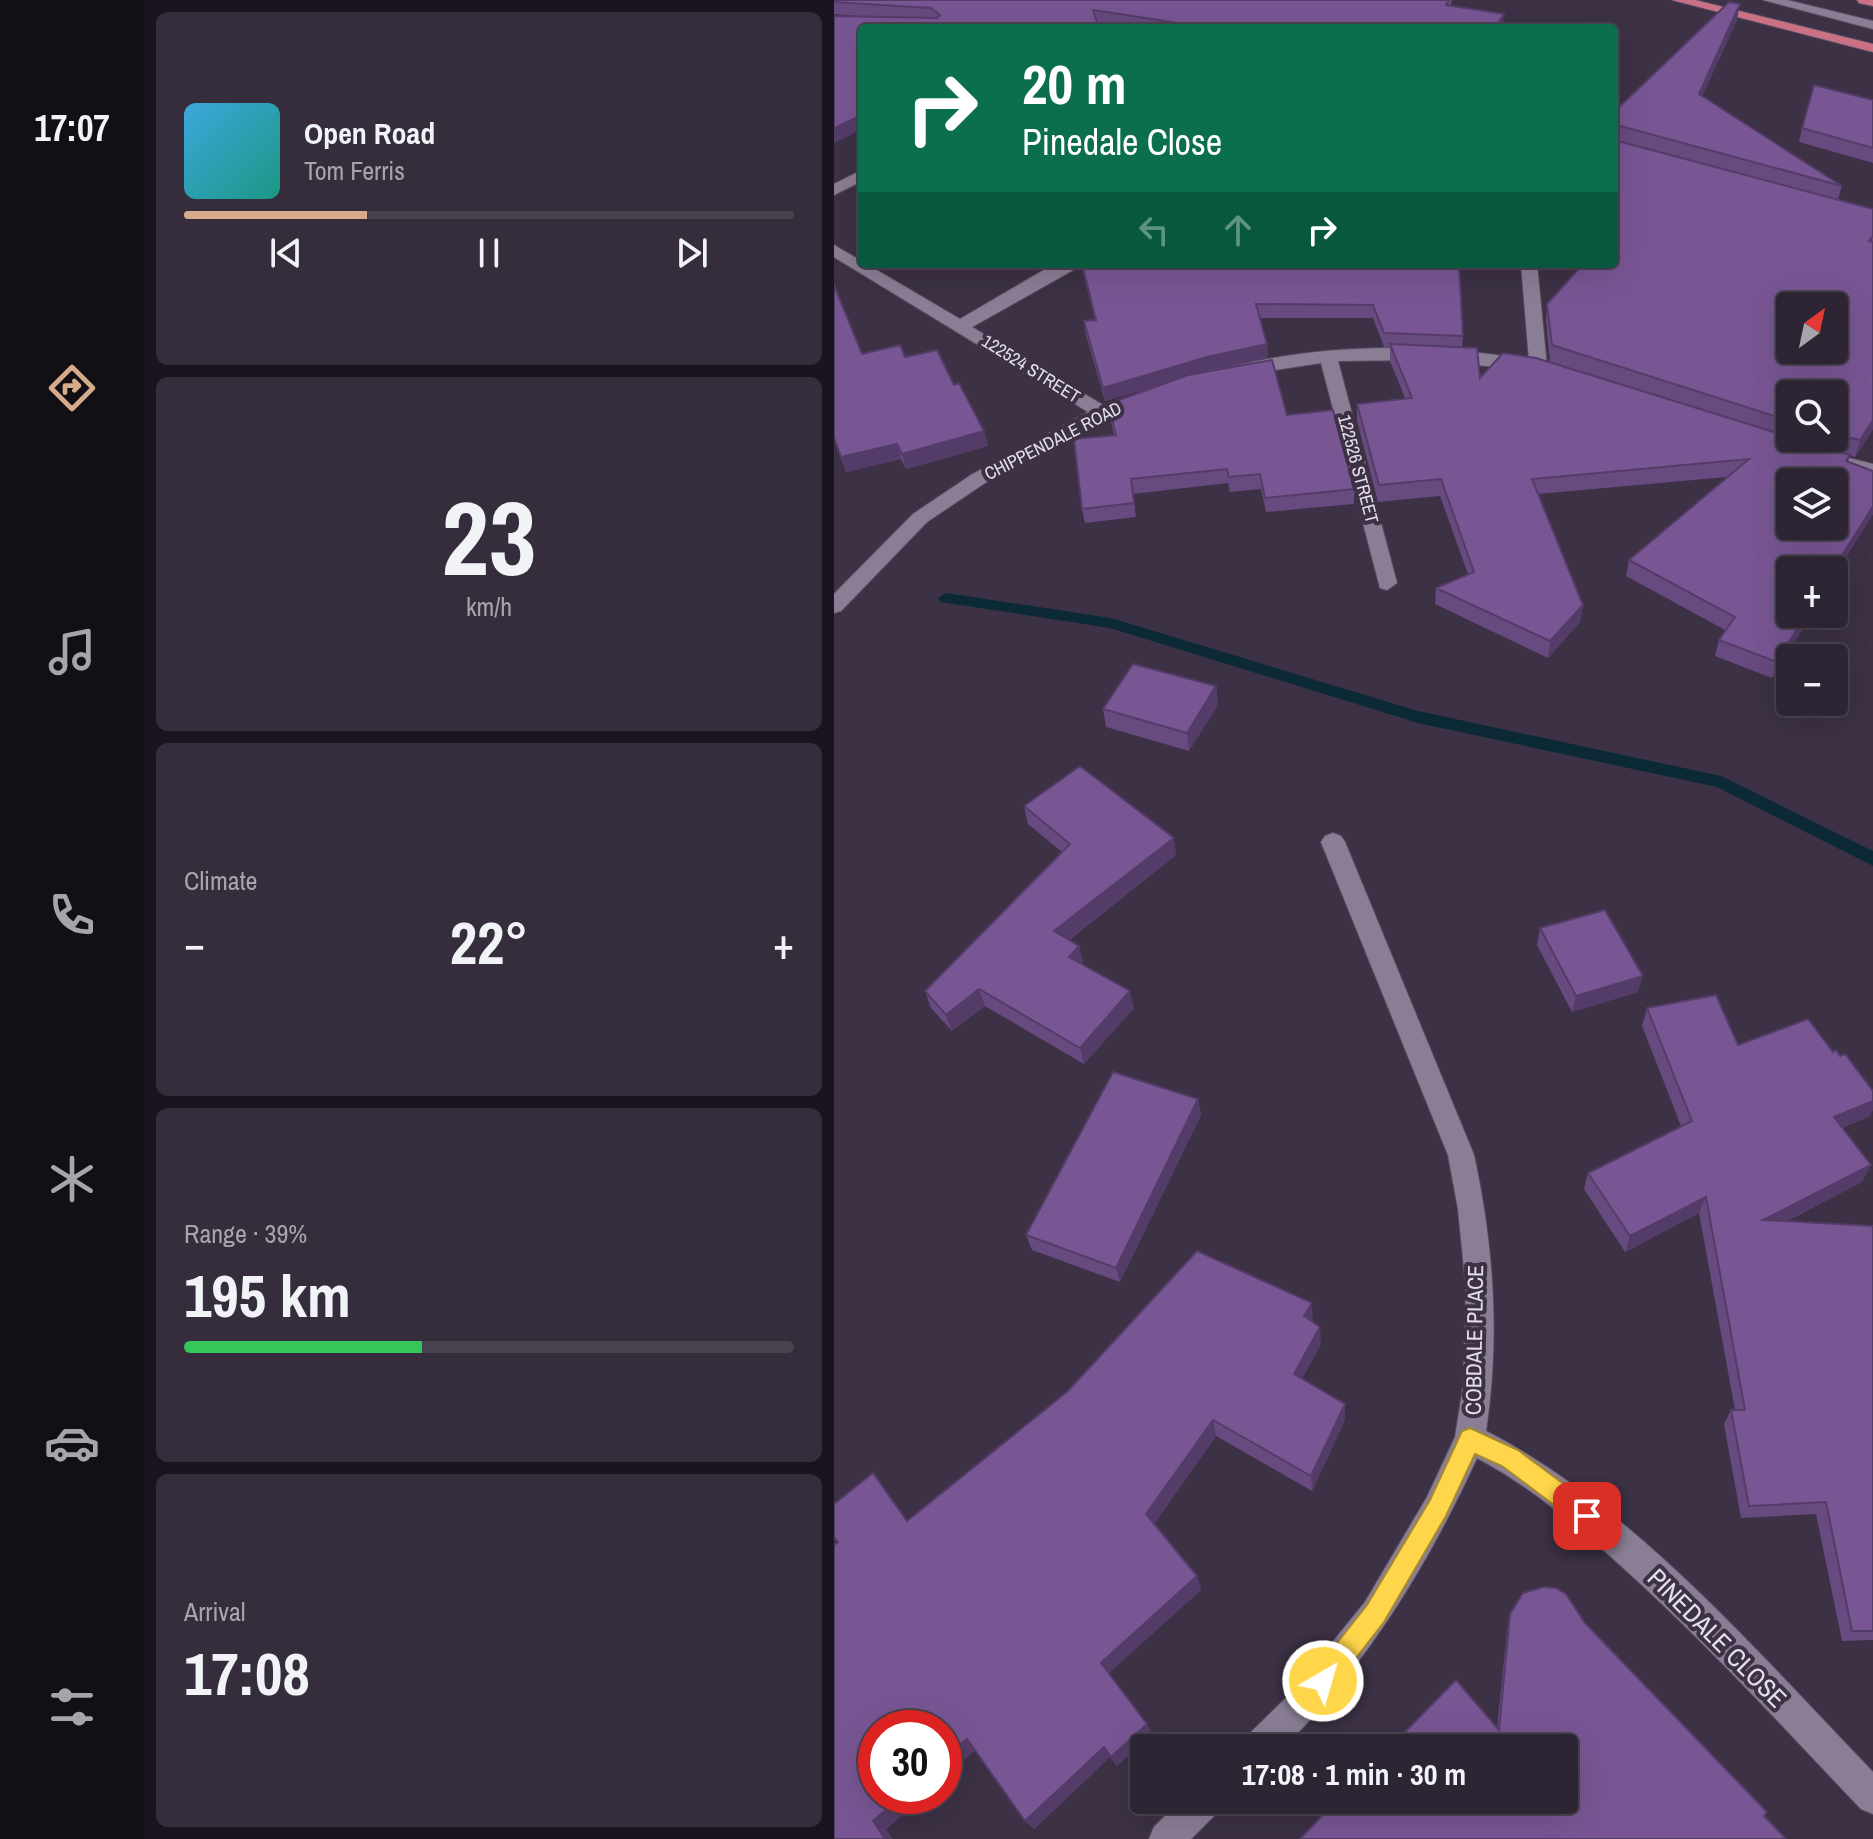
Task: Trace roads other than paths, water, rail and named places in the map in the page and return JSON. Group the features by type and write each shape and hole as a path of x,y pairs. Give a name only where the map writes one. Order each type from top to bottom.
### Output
{"main road":[{"path":"1679,0 1873,48"},
{"path":"1864,0 1873,2"}],"street":[{"path":"1770,0 1873,25"},
{"path":"834,190 858,177"},
{"name":"122524 STREET","path":"834,250 858,264"},
{"name":"122524 STREET","path":"864,268 1101,412"},
{"name":"122524 STREET","path":"961,326 1064,268"},
{"path":"1230,373 1328,356 1417,353 1471,356 1546,369 1530,268"},
{"name":"122526 STREET","path":"1328,356 1387,583"},
{"name":"CHIPPENDALE ROAD","path":"834,606 920,518 978,479 1101,412 1156,393"},
{"path":"1816,456 1873,470"},
{"name":"COBDALE PLACE","path":"1273,1734 1305,1703 1376,1613 1438,1508 1470,1439 1478,1387 1480,1289 1472,1209 1461,1155 1333,842"},
{"name":"PINEDALE CLOSE","path":"1470,1439 1510,1458 1606,1531 1709,1625 1873,1797"},
{"path":"1166,1839 1192,1814"}],"waterway":[{"path":"946,598 1111,623 1418,717 1721,782 1873,859"}]}
